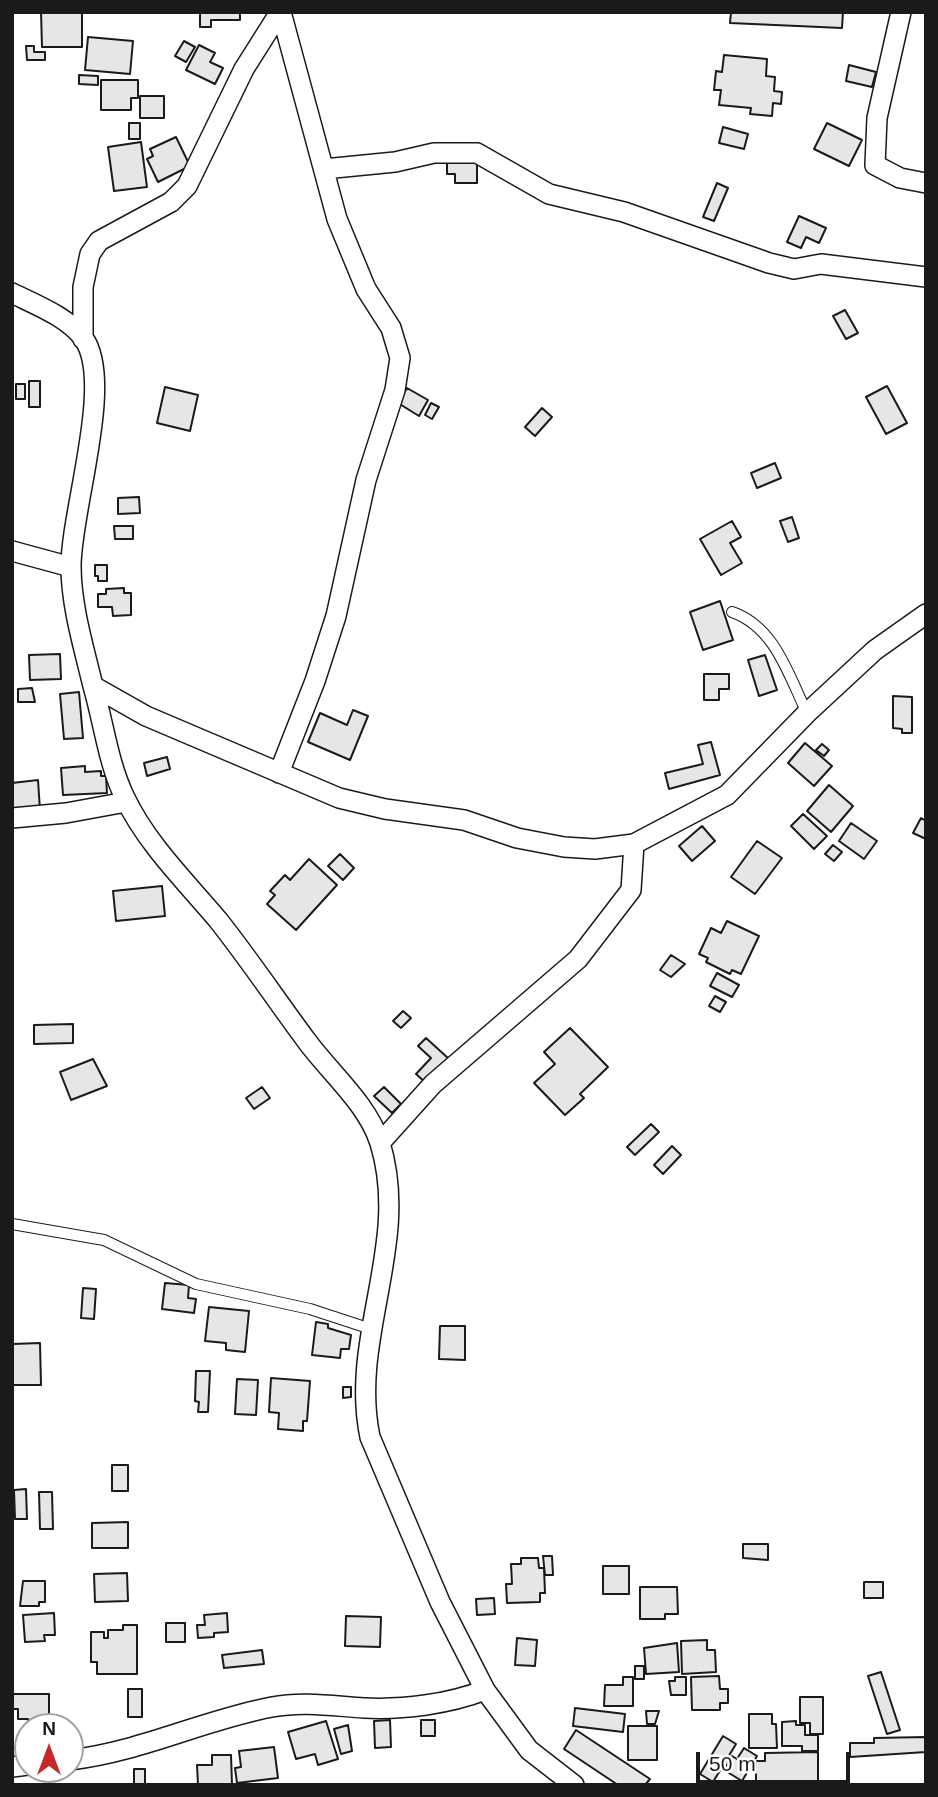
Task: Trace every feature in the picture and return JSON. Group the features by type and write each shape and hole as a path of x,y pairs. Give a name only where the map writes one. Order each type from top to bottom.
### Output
{"street":[{"path":"279,773 315,681 336,617 366,481 395,390 400,358 391,328 366,289 348,249 280,12"},
{"path":"83,339 83,288 90,254 99,241 171,202 187,186 244,69 280,12"},
{"path":"901,12 877,118 875,165 900,178 926,183"},
{"path":"324,169 395,162 434,152 477,152 549,194 624,212 686,231 794,270 821,264 926,277"},
{"path":"12,293 61,320 83,339 91,355 95,374 91,426 73,530 71,568 78,627 113,774 126,802 147,834 221,924 316,1054 348,1091 380,1143 389,1209 383,1283 371,1329 363,1392 370,1437 440,1602 485,1690 529,1750 557,1779 574,1785"},
{"path":"12,551 71,568"},
{"path":"93,687 146,716 339,798 385,810 464,820 517,838 574,848 634,844 727,795 807,713 875,650 926,614"},
{"path":"12,818 66,813 126,802"},
{"path":"380,1143 433,1084 578,959 631,890 634,844"},
{"path":"84,1757 151,1744 274,1706 308,1703 366,1709 407,1706 469,1696 485,1690"}],"lane":[{"path":"732,612 751,619 772,641 807,713"},
{"path":"12,1224 104,1240 196,1284 310,1309 371,1329"}],"building":[{"path":"41,12 82,12 82,47 42,47"},
{"path":"200,12 240,12 240,20 211,20 211,27 200,27"},
{"path":"731,12 843,12 842,28 730,23"},
{"path":"88,37 133,41 130,74 85,70"},
{"path":"184,41 195,47 186,62 175,56"},
{"path":"199,45 215,53 210,62 223,68 215,84 186,70"},
{"path":"26,46 34,46 34,52 45,52 45,60 27,60"},
{"path":"724,55 767,59 766,76 775,77 774,91 782,92 781,104 773,103 772,116 750,114 751,108 719,105 721,90 714,90 716,71 722,72"},
{"path":"849,65 876,72 872,87 846,81"},
{"path":"79,75 98,76 98,85 79,84"},
{"path":"101,80 138,80 138,98 131,98 131,110 101,110"},
{"path":"140,96 164,96 164,118 140,118"},
{"path":"129,123 140,123 140,139 129,139"},
{"path":"827,123 862,140 849,166 814,149"},
{"path":"723,127 748,134 744,149 719,143"},
{"path":"176,137 190,166 158,182 147,159 153,156 150,149"},
{"path":"141,142 147,187 114,191 108,147"},
{"path":"447,156 477,156 477,183 455,183 455,174 447,174"},
{"path":"717,183 728,188 714,221 703,217"},
{"path":"799,216 826,228 819,243 806,237 801,248 787,242"},
{"path":"845,310 858,333 846,339 833,316"},
{"path":"29,381 40,381 40,407 29,407"},
{"path":"16,384 25,384 25,399 16,399"},
{"path":"887,386 907,423 886,434 866,397"},
{"path":"165,387 198,395 190,431 157,423"},
{"path":"407,388 428,400 419,416 398,403"},
{"path":"431,403 439,407 432,419 425,415"},
{"path":"542,408 552,417 535,436 525,427"},
{"path":"775,463 781,478 757,488 751,473"},
{"path":"139,497 140,513 118,514 118,498"},
{"path":"792,517 799,538 788,542 780,521"},
{"path":"732,521 741,537 730,543 742,563 721,575 700,539"},
{"path":"114,526 133,526 133,539 115,539"},
{"path":"95,565 107,565 107,581 98,581"},
{"path":"124,588 124,593 131,593 131,615 113,616 112,607 98,607 98,594 106,594 106,589"},
{"path":"720,601 733,640 703,650 690,612"},
{"path":"60,654 61,679 30,680 29,655"},
{"path":"765,655 777,690 759,696 748,660"},
{"path":"704,674 729,674 729,689 719,689 719,700 704,700"},
{"path":"32,688 35,702 18,702 18,689"},
{"path":"79,692 83,738 64,739 60,694"},
{"path":"893,696 912,697 912,733 902,733 902,729 893,728"},
{"path":"353,710 368,716 350,760 308,742 320,713 347,725"},
{"path":"711,742 720,775 669,789 665,773 703,764 698,745"},
{"path":"805,743 832,766 814,786 788,763"},
{"path":"822,744 829,750 824,756 816,750"},
{"path":"167,757 170,769 147,776 144,763"},
{"path":"85,766 85,772 101,771 101,776 106,776 107,793 63,795 61,768"},
{"path":"38,780 40,810 12,809 12,783"},
{"path":"829,785 853,806 831,832 807,811"},
{"path":"803,814 827,836 814,849 791,826"},
{"path":"921,818 926,821 926,839 913,833"},
{"path":"851,823 877,841 864,859 839,841"},
{"path":"702,826 715,841 692,861 679,846"},
{"path":"757,841 782,858 755,894 731,877"},
{"path":"833,845 842,852 834,861 825,854"},
{"path":"340,854 354,868 343,880 328,866"},
{"path":"309,859 337,885 296,930 267,904 275,895 270,891 285,875 290,880"},
{"path":"162,886 165,916 116,921 113,891"},
{"path":"727,921 759,936 741,974 732,970 730,974 706,962 708,958 699,954 711,928 721,933"},
{"path":"671,955 685,964 671,977 660,970"},
{"path":"717,973 739,985 732,997 710,986"},
{"path":"715,996 726,1002 720,1012 709,1006"},
{"path":"403,1011 411,1018 401,1028 393,1021"},
{"path":"73,1024 73,1043 34,1044 34,1025"},
{"path":"570,1028 608,1067 580,1094 584,1098 565,1115 534,1083 555,1064 544,1052"},
{"path":"426,1038 449,1059 426,1083 416,1074 431,1058 418,1046"},
{"path":"93,1059 107,1086 71,1100 60,1072"},
{"path":"262,1087 270,1098 254,1109 246,1098"},
{"path":"384,1087 401,1104 392,1113 374,1096"},
{"path":"651,1124 659,1132 635,1155 627,1147"},
{"path":"672,1146 681,1155 663,1174 654,1165"},
{"path":"165,1283 189,1285 188,1298 196,1299 194,1313 162,1309"},
{"path":"83,1288 96,1289 94,1319 81,1318"},
{"path":"209,1307 249,1311 245,1352 226,1350 226,1343 205,1341"},
{"path":"316,1322 328,1324 328,1328 351,1335 349,1349 341,1349 340,1358 312,1355"},
{"path":"440,1326 465,1326 465,1360 439,1359"},
{"path":"40,1343 41,1385 12,1385 12,1344"},
{"path":"196,1371 210,1371 208,1412 198,1412 199,1402 195,1401"},
{"path":"271,1378 310,1381 307,1421 303,1421 303,1431 278,1429 279,1413 269,1412"},
{"path":"237,1379 258,1380 256,1415 235,1414"},
{"path":"343,1387 351,1387 351,1397 343,1398"},
{"path":"112,1465 128,1465 128,1491 112,1491"},
{"path":"26,1489 27,1519 15,1519 14,1490"},
{"path":"39,1492 52,1492 53,1529 40,1529"},
{"path":"128,1522 128,1548 92,1548 92,1523"},
{"path":"743,1544 768,1544 768,1560 743,1558"},
{"path":"543,1556 552,1556 553,1575 545,1575"},
{"path":"521,1558 538,1558 539,1568 544,1568 545,1593 540,1593 540,1602 507,1603 506,1584 512,1584 511,1564 521,1564"},
{"path":"603,1566 629,1566 629,1594 603,1594"},
{"path":"127,1573 128,1601 95,1602 94,1574"},
{"path":"23,1581 45,1581 45,1602 39,1602 39,1606 20,1606"},
{"path":"864,1582 883,1582 883,1598 864,1598"},
{"path":"640,1587 677,1587 678,1614 665,1614 665,1619 640,1619"},
{"path":"494,1598 495,1614 477,1615 476,1599"},
{"path":"54,1613 55,1635 44,1635 45,1641 25,1642 23,1615"},
{"path":"227,1613 228,1632 214,1633 214,1637 198,1638 197,1625 205,1625 204,1615"},
{"path":"346,1616 381,1617 380,1647 345,1646"},
{"path":"166,1623 185,1623 185,1642 166,1642"},
{"path":"123,1625 137,1625 137,1674 97,1674 97,1662 91,1662 91,1632 104,1632 104,1638 108,1638 108,1630 123,1630"},
{"path":"517,1638 537,1640 535,1666 515,1665"},
{"path":"707,1640 707,1650 715,1650 716,1672 682,1674 681,1641"},
{"path":"677,1643 679,1672 646,1674 644,1648"},
{"path":"262,1650 264,1664 224,1668 222,1655"},
{"path":"635,1666 644,1666 644,1679 635,1679"},
{"path":"881,1672 900,1730 887,1734 868,1676"},
{"path":"719,1676 720,1689 728,1689 728,1703 720,1703 720,1710 692,1710 691,1677"},
{"path":"623,1677 633,1677 633,1706 604,1706 605,1685 623,1685"},
{"path":"675,1677 686,1677 686,1695 671,1695 669,1681 675,1681"},
{"path":"128,1689 142,1689 142,1717 128,1717"},
{"path":"12,1694 49,1694 49,1713 18,1713 18,1709 12,1709"},
{"path":"800,1697 823,1697 823,1734 810,1734 810,1723 800,1723"},
{"path":"575,1708 625,1714 623,1732 573,1726"},
{"path":"646,1711 659,1711 655,1724 647,1724"},
{"path":"749,1714 772,1714 772,1724 776,1724 777,1748 749,1748"},
{"path":"390,1720 391,1747 375,1748 374,1721"},
{"path":"421,1720 435,1720 435,1736 421,1736"},
{"path":"326,1721 338,1759 318,1765 315,1754 296,1759 288,1732"},
{"path":"796,1721 796,1725 805,1725 805,1735 818,1735 818,1751 802,1751 802,1746 782,1746 782,1722"},
{"path":"348,1725 352,1751 341,1754 334,1729"},
{"path":"628,1726 657,1726 657,1760 628,1760"},
{"path":"576,1730 650,1779 645,1785 618,1785 564,1749"},
{"path":"723,1736 736,1744 713,1782 700,1774"},
{"path":"926,1737 926,1752 850,1757 850,1743 874,1743 874,1738"},
{"path":"274,1747 278,1778 237,1783 235,1768 241,1767 239,1751"},
{"path":"744,1748 757,1756 742,1781 724,1770 732,1756 737,1759"},
{"path":"818,1752 818,1783 765,1785 765,1782 756,1782 756,1761 765,1761 765,1753"},
{"path":"212,1755 231,1755 232,1785 198,1785 197,1765 212,1765"},
{"path":"134,1769 145,1769 145,1785 134,1785"}]}
